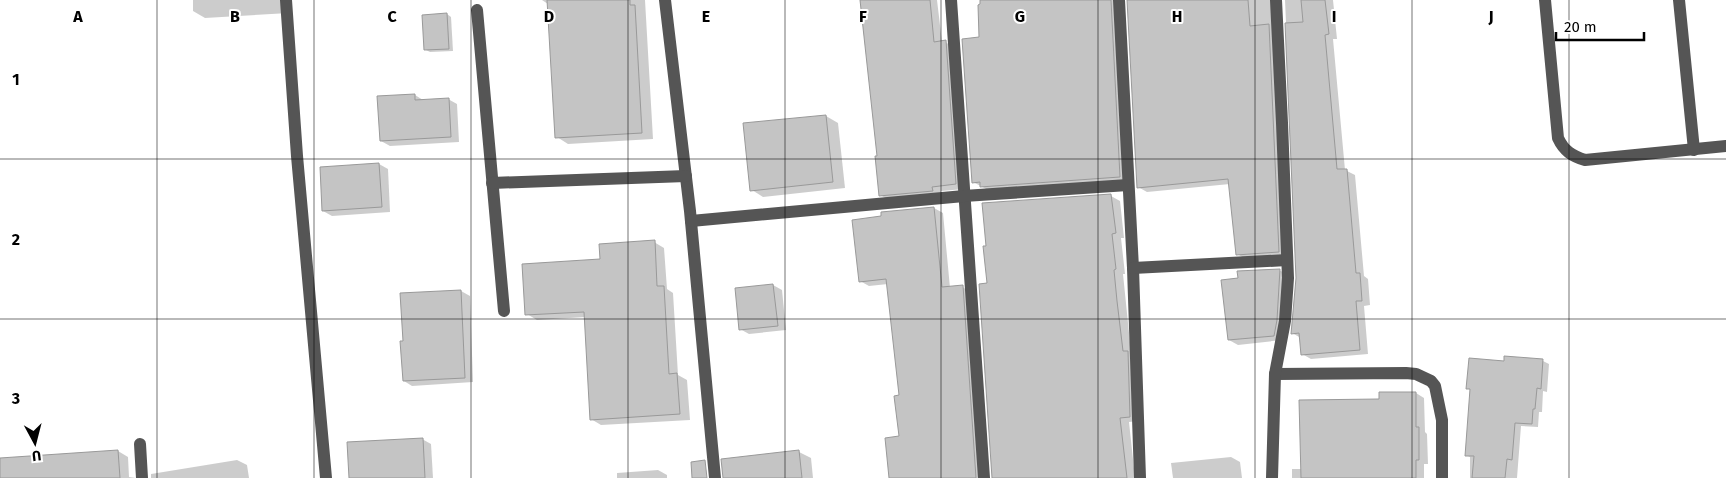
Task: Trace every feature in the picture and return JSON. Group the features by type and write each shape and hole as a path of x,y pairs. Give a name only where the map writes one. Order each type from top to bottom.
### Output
{"street":[{"path":"286,0 297,156 326,478"},
{"path":"665,0 691,221 715,478"},
{"path":"951,0 984,478"},
{"path":"1119,0 1133,268 1140,478"},
{"path":"1272,478 1275,374 1285,321 1287,260 1276,0"},
{"path":"1545,0 1558,138 1563,148 1571,155 1586,160 1726,146"},
{"path":"1680,0 1694,150"},
{"path":"477,10 504,311"},
{"path":"492,183 686,176"},
{"path":"691,221 964,196 1128,185"},
{"path":"1133,268 1287,260"},
{"path":"1275,374 1406,373 1416,374 1431,382 1435,386 1442,420 1442,478"},
{"path":"140,444 142,478"}],"building":[{"path":"547,0 630,0 630,5 635,5 642,133 555,138"},
{"path":"860,0 930,0 934,42 946,40 956,184 932,187 933,191 879,196 875,156 877,156"},
{"path":"980,0 1111,0 1120,177 980,187 980,182 972,183 962,39 979,37 978,5"},
{"path":"1127,0 1248,0 1250,26 1269,24 1279,252 1236,255 1228,179 1137,188"},
{"path":"1301,0 1325,0 1329,34 1325,35 1337,169 1347,169 1356,273 1360,273 1362,301 1356,301 1360,350 1301,355 1299,333 1291,334 1296,278 1285,23 1303,22"},
{"path":"447,13 449,49 424,50 422,15"},
{"path":"415,94 415,100 449,98 451,137 380,141 377,96"},
{"path":"826,115 833,182 750,191 743,123"},
{"path":"379,163 382,207 322,211 320,167"},
{"path":"1111,194 1116,233 1112,234 1117,301 1123,351 1128,351 1130,417 1120,418 1127,478 992,478 979,284 987,283 983,246 986,246 982,203"},
{"path":"934,207 942,287 963,285 976,478 889,478 885,438 899,436 894,396 899,395 886,279 859,282 852,220 881,216 881,212"},
{"path":"655,240 657,286 664,286 669,374 677,373 680,414 590,420 584,312 525,315 522,264 600,259 599,244"},
{"path":"1280,269 1277,320 1274,336 1228,340 1221,280 1238,278 1237,271"},
{"path":"773,284 778,326 739,330 735,288"},
{"path":"461,290 465,378 403,381 400,341 403,341 400,293"},
{"path":"1504,356 1543,359 1541,389 1537,388 1532,424 1515,423 1512,460 1507,459 1505,478 1472,478 1474,456 1465,456 1470,389 1466,389 1469,358 1504,361"},
{"path":"1379,392 1416,392 1416,427 1419,427 1419,460 1416,460 1416,478 1301,478 1299,400 1379,399"},
{"path":"423,438 425,478 349,478 347,442"},
{"path":"118,450 120,478 0,478 0,458"},
{"path":"799,450 802,478 723,478 721,459"},
{"path":"705,460 707,478 692,478 691,462"}]}
